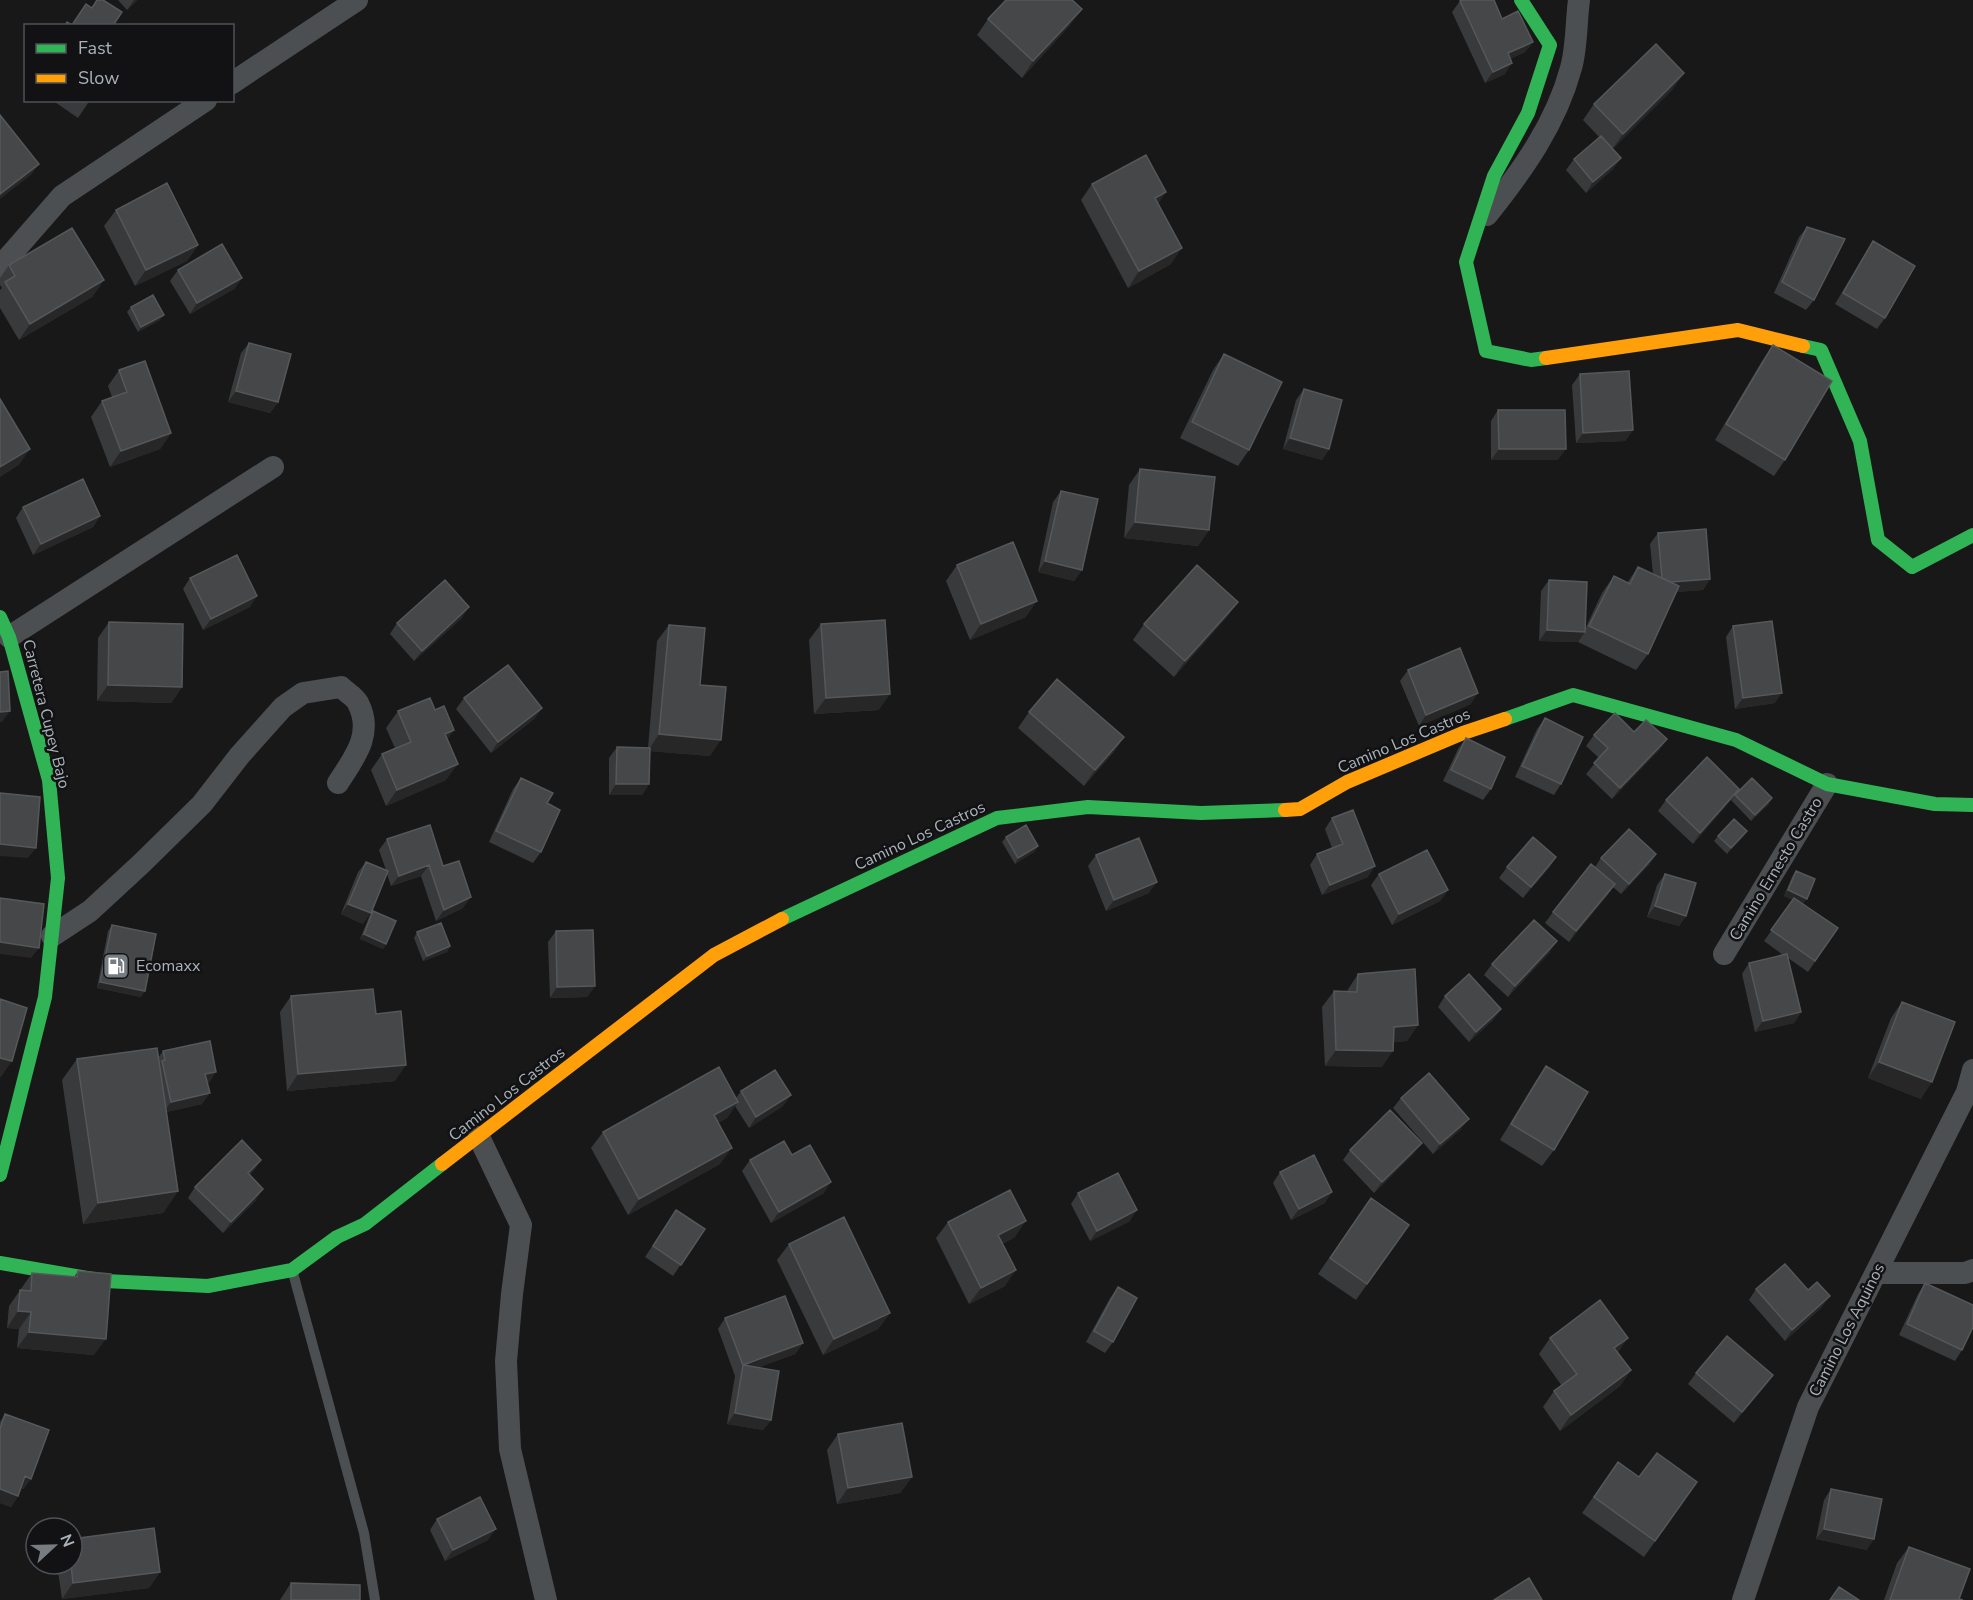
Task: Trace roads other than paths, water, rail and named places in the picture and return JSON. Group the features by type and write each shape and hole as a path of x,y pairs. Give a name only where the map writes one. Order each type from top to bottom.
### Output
{"street":[{"path":"234,82 357,0"},
{"path":"1521,0 1550,45 1528,113 1494,176 1466,262 1486,351 1531,360 1738,330 1821,350 1860,441 1878,540 1912,567 1973,535"},
{"path":"1477,228 1521,172 1552,119 1571,68 1579,0"},
{"path":"0,267 62,196 203,102"},
{"path":"5,627 273,467"},
{"name":"Carretera Cupey Bajo","path":"0,1175 45,997 57,878 50,780 5,627"},
{"path":"52,936 90,911 142,863 202,804 240,755 282,707 303,693 340,687 358,702 365,730 358,752 338,783"},
{"name":"Camino Los Castros","path":"0,1263 105,1281 208,1286 292,1269 337,1237 365,1224 714,955 782,919 997,818 1088,807 1201,813 1300,809 1347,782 1463,733 1573,695 1736,740 1827,784 1935,804 1973,805"},
{"name":"Camino Ernesto Castro","path":"1724,954 1827,784"},
{"name":"Camino Los Aquinos","path":"1743,1600 1808,1407 1967,1092 1973,1070"},
{"path":"479,1137 521,1225 506,1361 510,1449 546,1600"},
{"path":"1876,1273 1965,1273 1973,1270"}],"lane":[{"path":"292,1269 364,1533 375,1600"}],"place":[{"name":"Ecomaxx","path":"116,966"}]}
